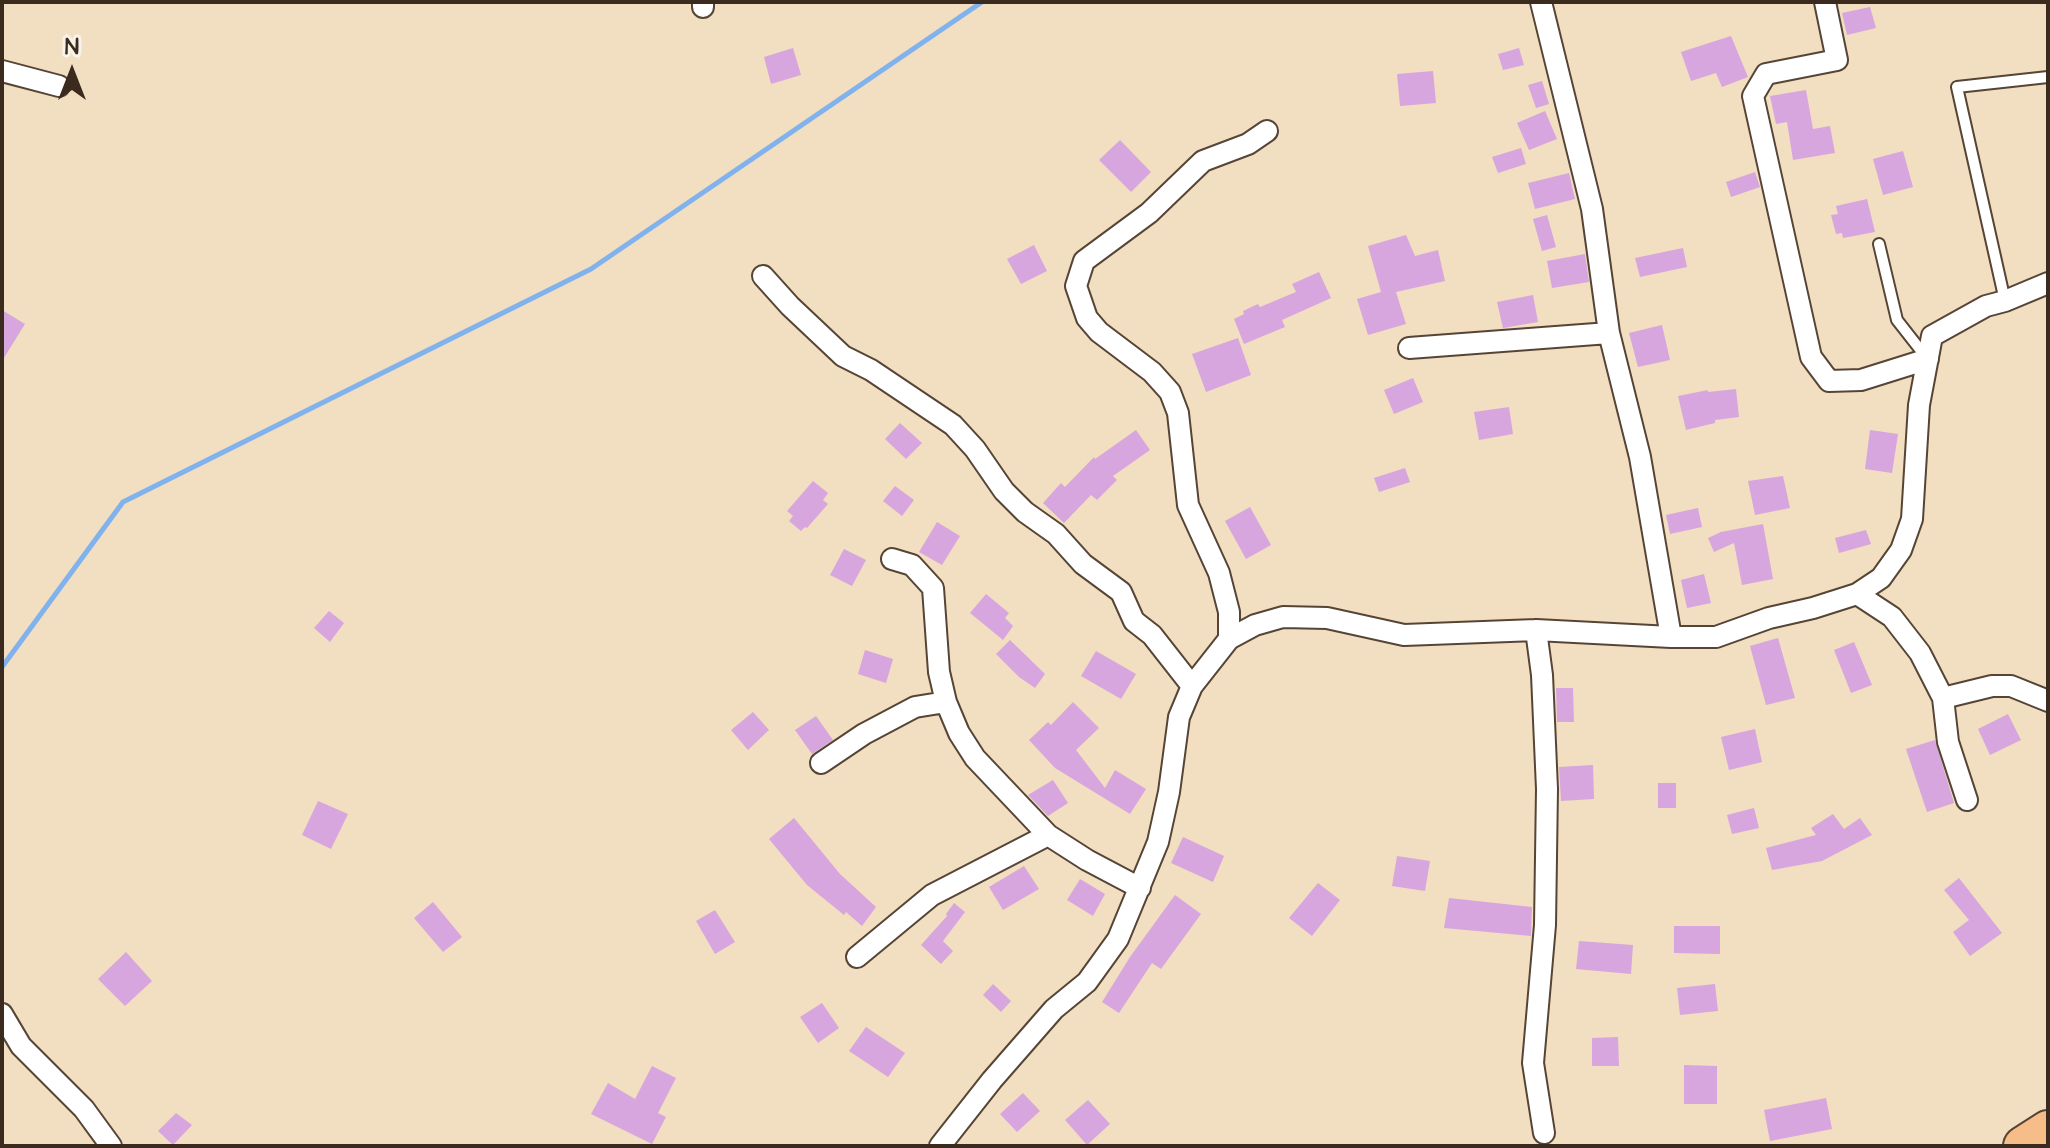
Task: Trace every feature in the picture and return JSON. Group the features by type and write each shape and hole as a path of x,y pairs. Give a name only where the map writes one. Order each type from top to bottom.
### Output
{"highway":[{"path":"2023,1146 2048,1130"}],"street":[{"path":"1541,2 1592,209 1609,333 1640,457 1671,637"},
{"path":"1825,2 1837,60 1766,74 1753,96 1811,357 1829,381 1861,380 1928,359"},
{"path":"2,71 59,86"},
{"path":"1229,639 1229,612 1219,573 1188,505 1178,413 1170,392 1152,372 1099,332 1087,318 1076,286 1084,261 1149,213 1203,161 1248,144 1267,131"},
{"path":"763,276 843,356 871,370 953,425 975,449 1004,491 1025,512 1056,534 1083,564 1121,592 1134,621 1152,635 1192,686"},
{"path":"940,1146 1054,1009 1087,982 1118,939 1158,842 1169,792 1179,717 1192,686 1229,639 1255,625 1283,617 1327,618 1404,635 1536,630 1716,637 1769,618 1857,594 1881,578 1901,550 1912,519 1919,405 1932,336 1986,306 2048,283"},
{"path":"1409,348 1609,333"},
{"path":"892,559 912,565 933,588 939,672 946,702 959,733 975,758 1048,835 1140,888"},
{"path":"1857,594 1892,617 1920,653 1943,698 1948,742 1967,800"},
{"path":"1536,630 1542,675 1547,789 1545,925 1533,1063 1544,1133"},
{"path":"1943,698 1992,686 2011,686 2048,701"},
{"path":"821,763 864,734 915,707 946,702"},
{"path":"857,957 932,895 1048,835"},
{"path":"2,1014 21,1046 84,1109 111,1146"}],"lane":[{"path":"2005,301 1957,87 2048,77"},
{"path":"1879,244 1897,320 1928,359"}],"building":[{"path":"1870,7 1876,28 1847,35 1842,13"},
{"path":"1731,36 1748,77 1722,87 1716,73 1691,81 1681,52"},
{"path":"793,48 801,75 771,84 764,57"},
{"path":"1519,48 1524,65 1503,70 1498,54"},
{"path":"1433,71 1436,103 1400,106 1397,74"},
{"path":"1542,81 1549,104 1536,108 1528,85"},
{"path":"1806,90 1813,129 1830,126 1835,153 1793,160 1787,122 1776,124 1770,96"},
{"path":"1545,111 1557,139 1529,150 1517,123"},
{"path":"1120,140 1151,172 1131,192 1099,160"},
{"path":"1521,148 1526,164 1498,173 1492,157"},
{"path":"1903,151 1913,187 1883,195 1873,159"},
{"path":"1755,172 1760,187 1731,197 1726,182"},
{"path":"1569,173 1575,199 1535,209 1528,183"},
{"path":"1867,199 1875,232 1843,238 1842,233 1836,234 1831,215 1838,214 1836,206"},
{"path":"1547,215 1556,247 1542,251 1533,219"},
{"path":"1406,235 1415,256 1438,250 1445,281 1396,292 1406,324 1368,335 1357,299 1381,292 1368,246"},
{"path":"1034,245 1047,271 1021,284 1007,259"},
{"path":"1683,248 1687,267 1640,277 1635,258"},
{"path":"1585,254 1589,282 1552,288 1547,261"},
{"path":"1319,272 1331,298 1282,320 1285,327 1244,344 1234,319 1258,304 1260,307 1296,292 1292,284"},
{"path":"1533,295 1538,322 1503,328 1497,302"},
{"path":"2,310 25,324 2,361"},
{"path":"1662,325 1670,360 1638,367 1629,333"},
{"path":"1238,338 1251,375 1206,392 1192,354"},
{"path":"1413,378 1423,402 1394,414 1384,390"},
{"path":"1736,389 1739,417 1715,420 1715,423 1686,430 1678,396"},
{"path":"1509,407 1513,434 1479,440 1474,412"},
{"path":"900,423 922,443 906,459 885,439"},
{"path":"1136,430 1150,450 1113,476 1117,480 1097,500 1091,495 1064,523 1043,503 1061,483 1065,487 1094,457"},
{"path":"1870,430 1898,434 1892,473 1865,469"},
{"path":"1405,468 1410,482 1379,492 1374,478"},
{"path":"1783,476 1790,508 1755,515 1748,481"},
{"path":"813,481 828,493 823,500 828,504 801,531 789,521 793,516 787,511"},
{"path":"895,486 914,500 902,516 883,501"},
{"path":"1250,507 1271,545 1246,559 1225,521"},
{"path":"1698,508 1702,527 1670,534 1666,515"},
{"path":"937,522 960,536 942,565 919,552"},
{"path":"1763,524 1773,579 1742,585 1734,543 1714,552 1708,538 1721,532"},
{"path":"1866,530 1871,544 1839,553 1835,538"},
{"path":"844,549 866,560 852,586 830,575"},
{"path":"1704,574 1711,603 1687,608 1681,580"},
{"path":"986,594 1009,613 1005,618 1013,626 1003,640 970,613"},
{"path":"329,611 344,623 330,642 314,628"},
{"path":"1778,638 1795,698 1766,705 1750,646"},
{"path":"1010,640 1045,674 1035,688 996,654"},
{"path":"1854,642 1872,685 1851,693 1834,650"},
{"path":"865,650 893,659 886,683 858,674"},
{"path":"1096,651 1136,674 1121,699 1081,676"},
{"path":"1556,688 1573,688 1574,722 1557,722"},
{"path":"1073,702 1099,728 1076,750 1105,788 1115,770 1146,789 1130,814 1055,768 1029,740 1048,722 1051,725"},
{"path":"753,712 769,730 748,750 731,730"},
{"path":"2008,714 2021,740 1990,755 1978,729"},
{"path":"816,716 833,740 812,754 795,730"},
{"path":"1755,729 1762,762 1729,770 1721,737"},
{"path":"1935,740 1954,803 1927,812 1906,749"},
{"path":"1593,765 1594,799 1561,801 1559,767"},
{"path":"1053,780 1068,803 1048,816 1028,795"},
{"path":"1658,783 1676,783 1676,808 1658,808"},
{"path":"318,801 348,814 331,849 302,835"},
{"path":"1754,808 1759,828 1732,834 1727,815"},
{"path":"1833,814 1844,829 1860,818 1872,835 1822,861 1772,870 1766,848 1816,835 1811,828"},
{"path":"794,818 840,874 876,907 862,926 807,885 769,839"},
{"path":"1183,837 1224,856 1213,882 1171,863"},
{"path":"1397,856 1430,861 1425,891 1392,886"},
{"path":"1024,866 1039,889 1003,910 989,887"},
{"path":"1959,878 2002,933 1970,956 1953,932 1969,920 1944,890"},
{"path":"1080,879 1105,894 1093,916 1067,900"},
{"path":"1318,883 1340,900 1312,936 1289,918"},
{"path":"1175,895 1201,914 1161,969 1152,963 1119,1013 1102,1002"},
{"path":"1449,898 1532,907 1531,936 1444,928"},
{"path":"433,902 462,937 443,952 414,918"},
{"path":"954,903 965,912 943,941 953,951 941,964 921,945 947,916"},
{"path":"715,910 735,942 715,954 696,921"},
{"path":"1674,926 1720,926 1720,954 1674,953"},
{"path":"1579,941 1633,945 1631,974 1576,969"},
{"path":"126,952 152,981 125,1006 98,979"},
{"path":"993,984 1011,1001 1001,1012 983,995"},
{"path":"1715,984 1718,1011 1680,1015 1677,988"},
{"path":"822,1003 839,1028 818,1043 800,1017"},
{"path":"866,1027 905,1053 888,1077 849,1051"},
{"path":"1618,1037 1619,1066 1592,1066 1592,1038"},
{"path":"1684,1065 1717,1066 1717,1104 1684,1104"},
{"path":"652,1066 676,1078 658,1113 666,1117 652,1144 591,1114 608,1083 635,1099"},
{"path":"1023,1093 1040,1111 1017,1132 1000,1114"},
{"path":"1826,1098 1832,1129 1770,1141 1764,1110"},
{"path":"1088,1100 1110,1124 1087,1145 1065,1120"},
{"path":"176,1113 192,1125 173,1145 158,1131"}],"waterway":[{"path":"2,667 123,502 591,269 982,2"}]}
